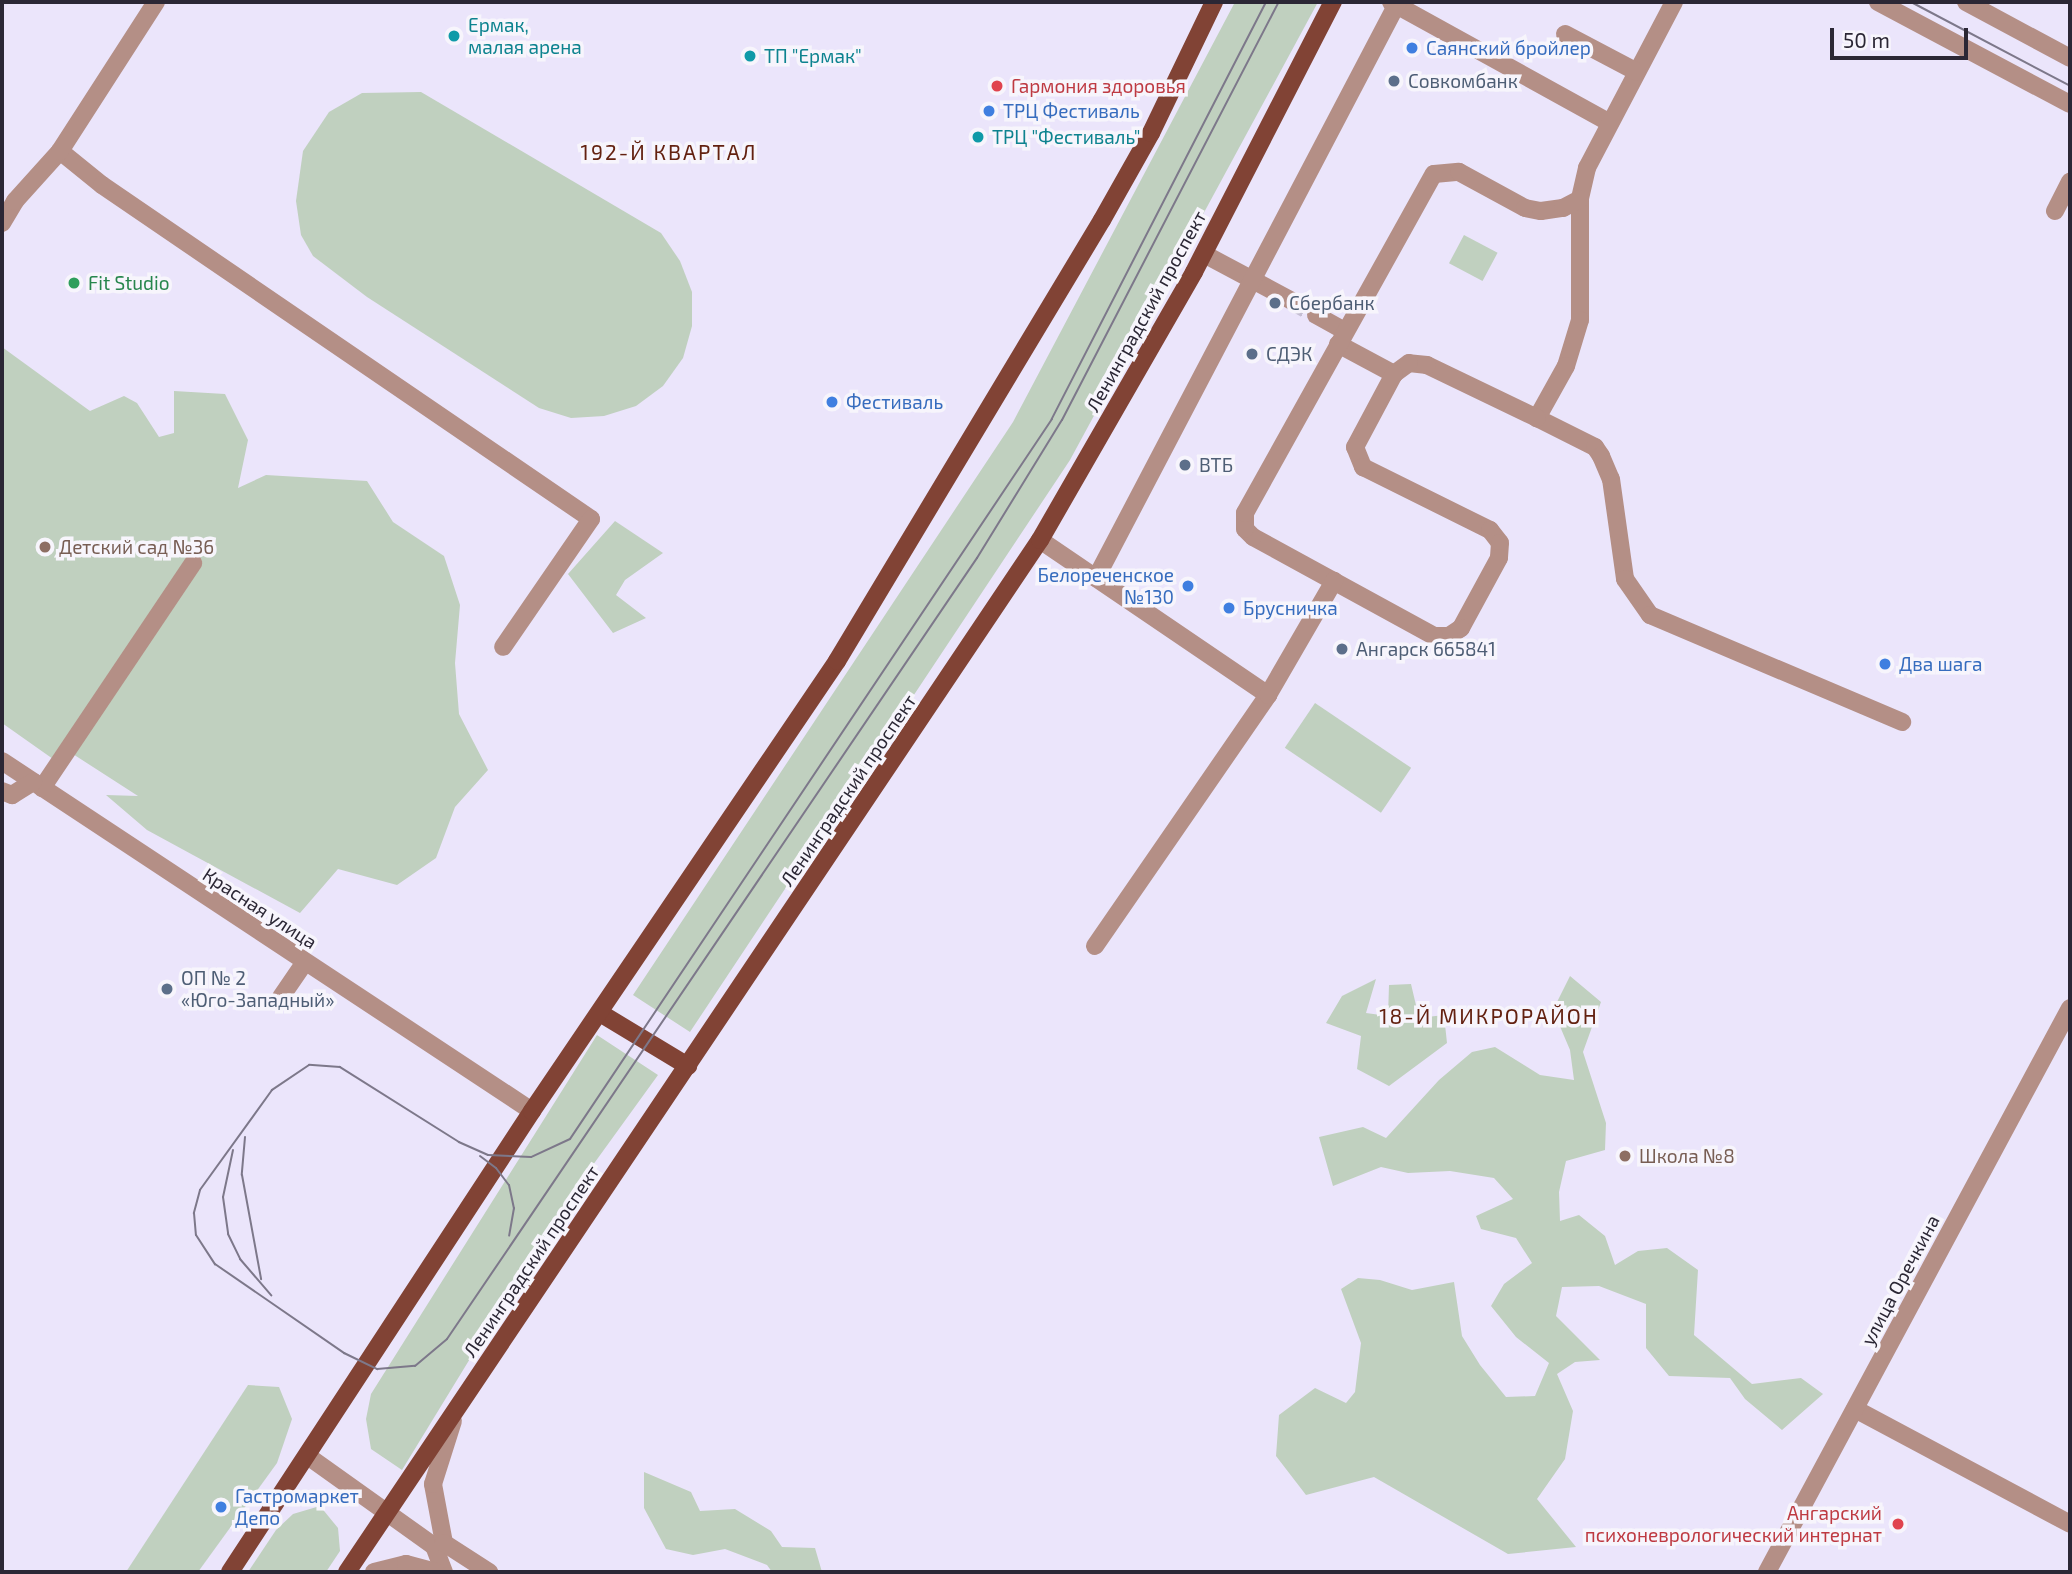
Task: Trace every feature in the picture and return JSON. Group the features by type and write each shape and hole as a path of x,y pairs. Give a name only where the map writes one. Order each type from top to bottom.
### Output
{"main road":[{"path":"230,1572 309,1457 532,1111 837,661 1017,366 1151,133 1214,2"},
{"name":"Ленинградский проспект","path":"347,1572 1040,540 1204,254 1333,2"},
{"path":"600,1013 688,1066"}],"street":[{"path":"2,223 15,201 60,151 156,2"},
{"path":"1537,418 1566,366 1580,320 1580,199 1587,168 1674,2"},
{"path":"1878,2 2070,104"},
{"path":"1966,2 2070,58"},
{"path":"1096,578 1395,3 1610,123"},
{"path":"1564,34 1637,72"},
{"path":"60,151 102,185 591,519 503,647"},
{"path":"1580,199 1563,208 1531,209 1458,172 1439,171 1428,180 1244,521 1253,537 1443,637 1461,628 1499,558 1500,543 1490,530 1357,460 1354,447 1394,374 1401,366 1418,362 1595,447 1611,479 1625,579 1650,615 1902,723"},
{"path":"2055,211 2070,182"},
{"path":"1204,254 1290,300"},
{"path":"1316,315 1341,337 1394,374"},
{"path":"1040,540 1268,695"},
{"path":"2,791 12,795 38,785 192,564"},
{"path":"1094,946 1268,695 1334,581"},
{"name":"Красная улица","path":"2,761 532,1111"},
{"path":"281,998 305,962"},
{"name":"улица Оречкина","path":"1767,1572 2070,1008"},
{"path":"444,1572 433,1480 459,1405"},
{"path":"1854,1409 2070,1524"},
{"path":"309,1457 439,1545 489,1572"},
{"path":"374,1572 399,1564 436,1572"}],"green space":[{"path":"1235,2 1318,2 1070,460 690,1032 633,995 1013,422"},
{"path":"421,92 661,233 680,261 692,292 692,326 683,358 663,386 636,406 604,416 571,418 539,408 367,297 313,256 301,235 296,201 303,151 329,112 362,93"},
{"path":"1464,235 1498,253 1483,281 1449,263"},
{"path":"2,347 90,411 124,396 137,403 159,437 174,433 174,391 225,394 248,440 238,488 266,475 367,481 393,522 444,556 460,605 455,663 459,714 488,770 455,807 436,858 397,885 338,869 300,913 147,830 106,795 138,796 62,747 53,759 2,723"},
{"path":"615,521 663,553 625,580 616,595 646,618 613,633 568,574"},
{"path":"1315,703 1411,768 1381,813 1285,748"},
{"path":"1570,976 1601,1002 1583,1052 1606,1123 1605,1150 1566,1161 1559,1192 1560,1221 1579,1215 1605,1236 1615,1265 1638,1251 1667,1248 1698,1270 1694,1335 1752,1384 1801,1378 1823,1394 1782,1430 1745,1399 1730,1378 1669,1376 1646,1348 1646,1304 1599,1286 1562,1287 1556,1316 1600,1360 1575,1362 1557,1374 1573,1411 1565,1459 1537,1499 1576,1547 1508,1554 1374,1477 1306,1495 1276,1456 1279,1415 1315,1388 1346,1403 1355,1392 1361,1343 1341,1289 1358,1278 1380,1280 1412,1290 1454,1282 1462,1336 1480,1365 1506,1397 1535,1396 1549,1363 1516,1337 1491,1306 1504,1284 1532,1263 1516,1238 1481,1229 1476,1216 1513,1199 1494,1178 1450,1171 1408,1173 1381,1167 1333,1186 1319,1137 1363,1127 1386,1138 1439,1080 1472,1052 1495,1047 1540,1075 1574,1080 1570,1050 1553,1010"},
{"path":"1376,979 1366,1013 1388,1016 1389,985 1411,984 1419,1018 1444,1015 1447,1043 1389,1086 1357,1069 1361,1036 1326,1023 1342,996"},
{"path":"597,1035 658,1075 564,1205 402,1470 371,1449 366,1419 371,1394"},
{"path":"248,1385 279,1387 292,1419 277,1463 198,1572 126,1572"},
{"path":"644,1472 691,1492 700,1511 735,1509 771,1531 782,1547 815,1548 822,1572 772,1572 767,1565 725,1549 693,1555 666,1549 644,1508"},
{"path":"320,1506 338,1528 340,1551 326,1572 248,1572 276,1530 293,1514"}],"tunnel":[{"path":"1290,300 1316,315"}],"tram line":[{"path":"1266,2 1052,419 570,1139 531,1157 488,1155 459,1142 340,1067 309,1065 272,1090 200,1190 194,1213 196,1235 215,1264 344,1353 377,1369 415,1366 447,1339 977,558 1062,420 1279,2"},
{"path":"1911,2 2070,86"},
{"path":"245,1137 242,1175 261,1279"},
{"path":"233,1150 223,1197 228,1234 240,1259 271,1295"},
{"path":"480,1156 496,1168 509,1185 514,1208 509,1236"}],"place":[{"name":"Ермак, малая арена","path":"454,36"},
{"name":"Саянский бройлер","path":"1412,48"},
{"name":"ТП \"Ермак\"","path":"750,56"},
{"name":"Совкомбанк","path":"1394,81"},
{"name":"Гармония здоровья","path":"997,86"},
{"name":"ТРЦ Фестиваль","path":"989,111"},
{"name":"ТРЦ \"Фестиваль\"","path":"978,137"},
{"name":"Fit Studio","path":"74,283"},
{"name":"Сбербанк","path":"1275,303"},
{"name":"СДЭК","path":"1252,354"},
{"name":"Фестиваль","path":"832,402"},
{"name":"ВТБ","path":"1185,465"},
{"name":"Детский сад №36","path":"45,547"},
{"name":"Белореченское №130","path":"1188,586"},
{"name":"Брусничка","path":"1229,608"},
{"name":"Ангарск 665841","path":"1342,649"},
{"name":"Два шага","path":"1885,664"},
{"name":"ОП № 2 «Юго-Западный»","path":"167,989"},
{"name":"Школа №8","path":"1625,1156"},
{"name":"Гастромаркет Депо","path":"221,1507"},
{"name":"Ангарский психоневрологический интернат","path":"1898,1524"}],"district":[{"name":"192-Й КВАРТАЛ","path":"669,152"},
{"name":"18-Й МИКРОРАЙОН","path":"1489,1016"}]}
